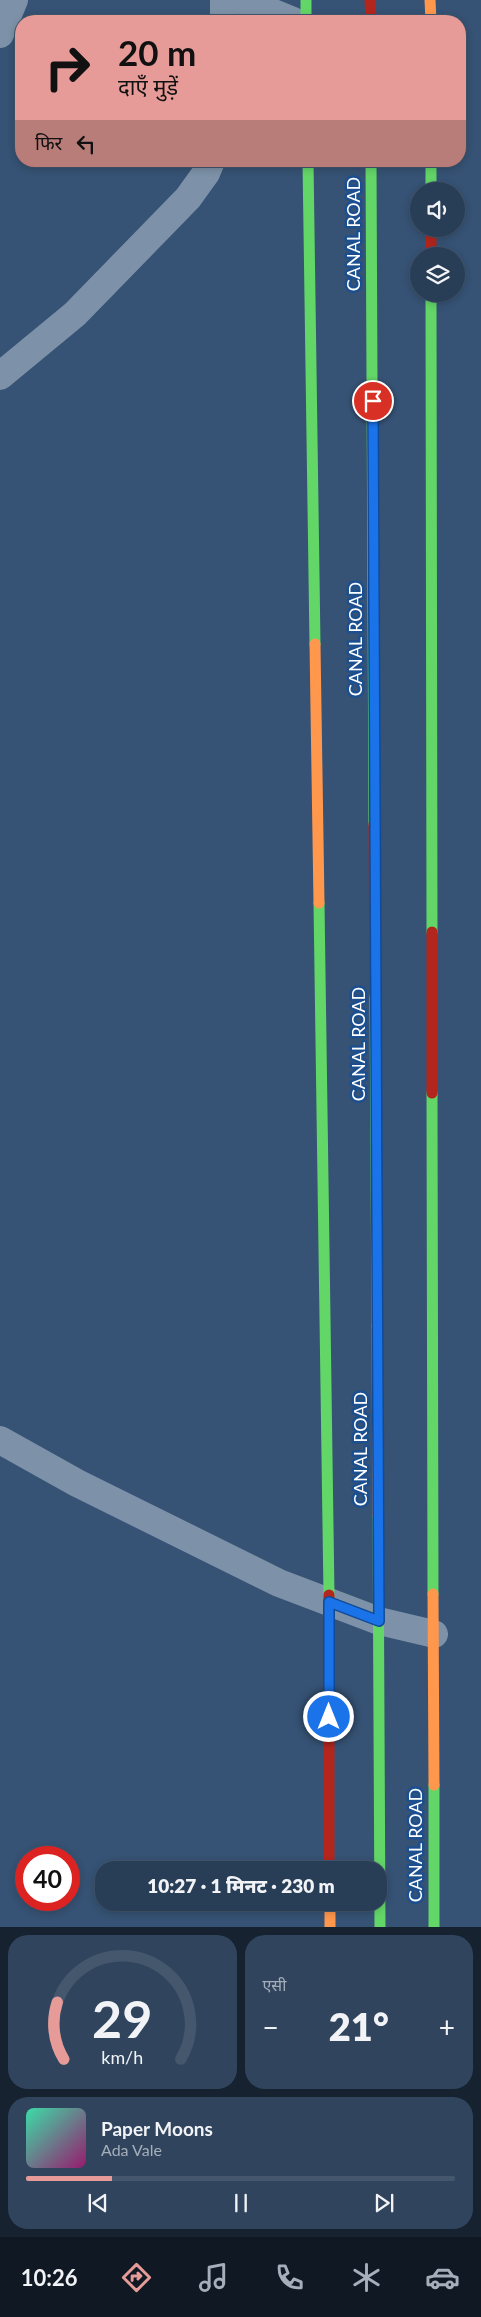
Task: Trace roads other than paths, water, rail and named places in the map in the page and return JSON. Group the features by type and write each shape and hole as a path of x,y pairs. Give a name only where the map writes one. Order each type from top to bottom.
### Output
{"main road":[{"path":"306,0 306,15"},
{"path":"370,0 370,15"},
{"path":"430,0 430,15"},
{"path":"308,167 329,1602 330,1861"},
{"name":"CANAL ROAD","path":"371,167 380,1927"},
{"path":"431,167 431,182"},
{"name":"CANAL ROAD","path":"431,302 434,1927"},
{"path":"330,1911 330,1927"}],"street":[{"path":"0,34 14,0"},
{"path":"224,0 224,15"},
{"path":"242,0 278,15"},
{"path":"0,376 75,314 188,198 206,174 209,167"},
{"path":"0,1440 77,1483 279,1583 379,1621 434,1634"}]}
